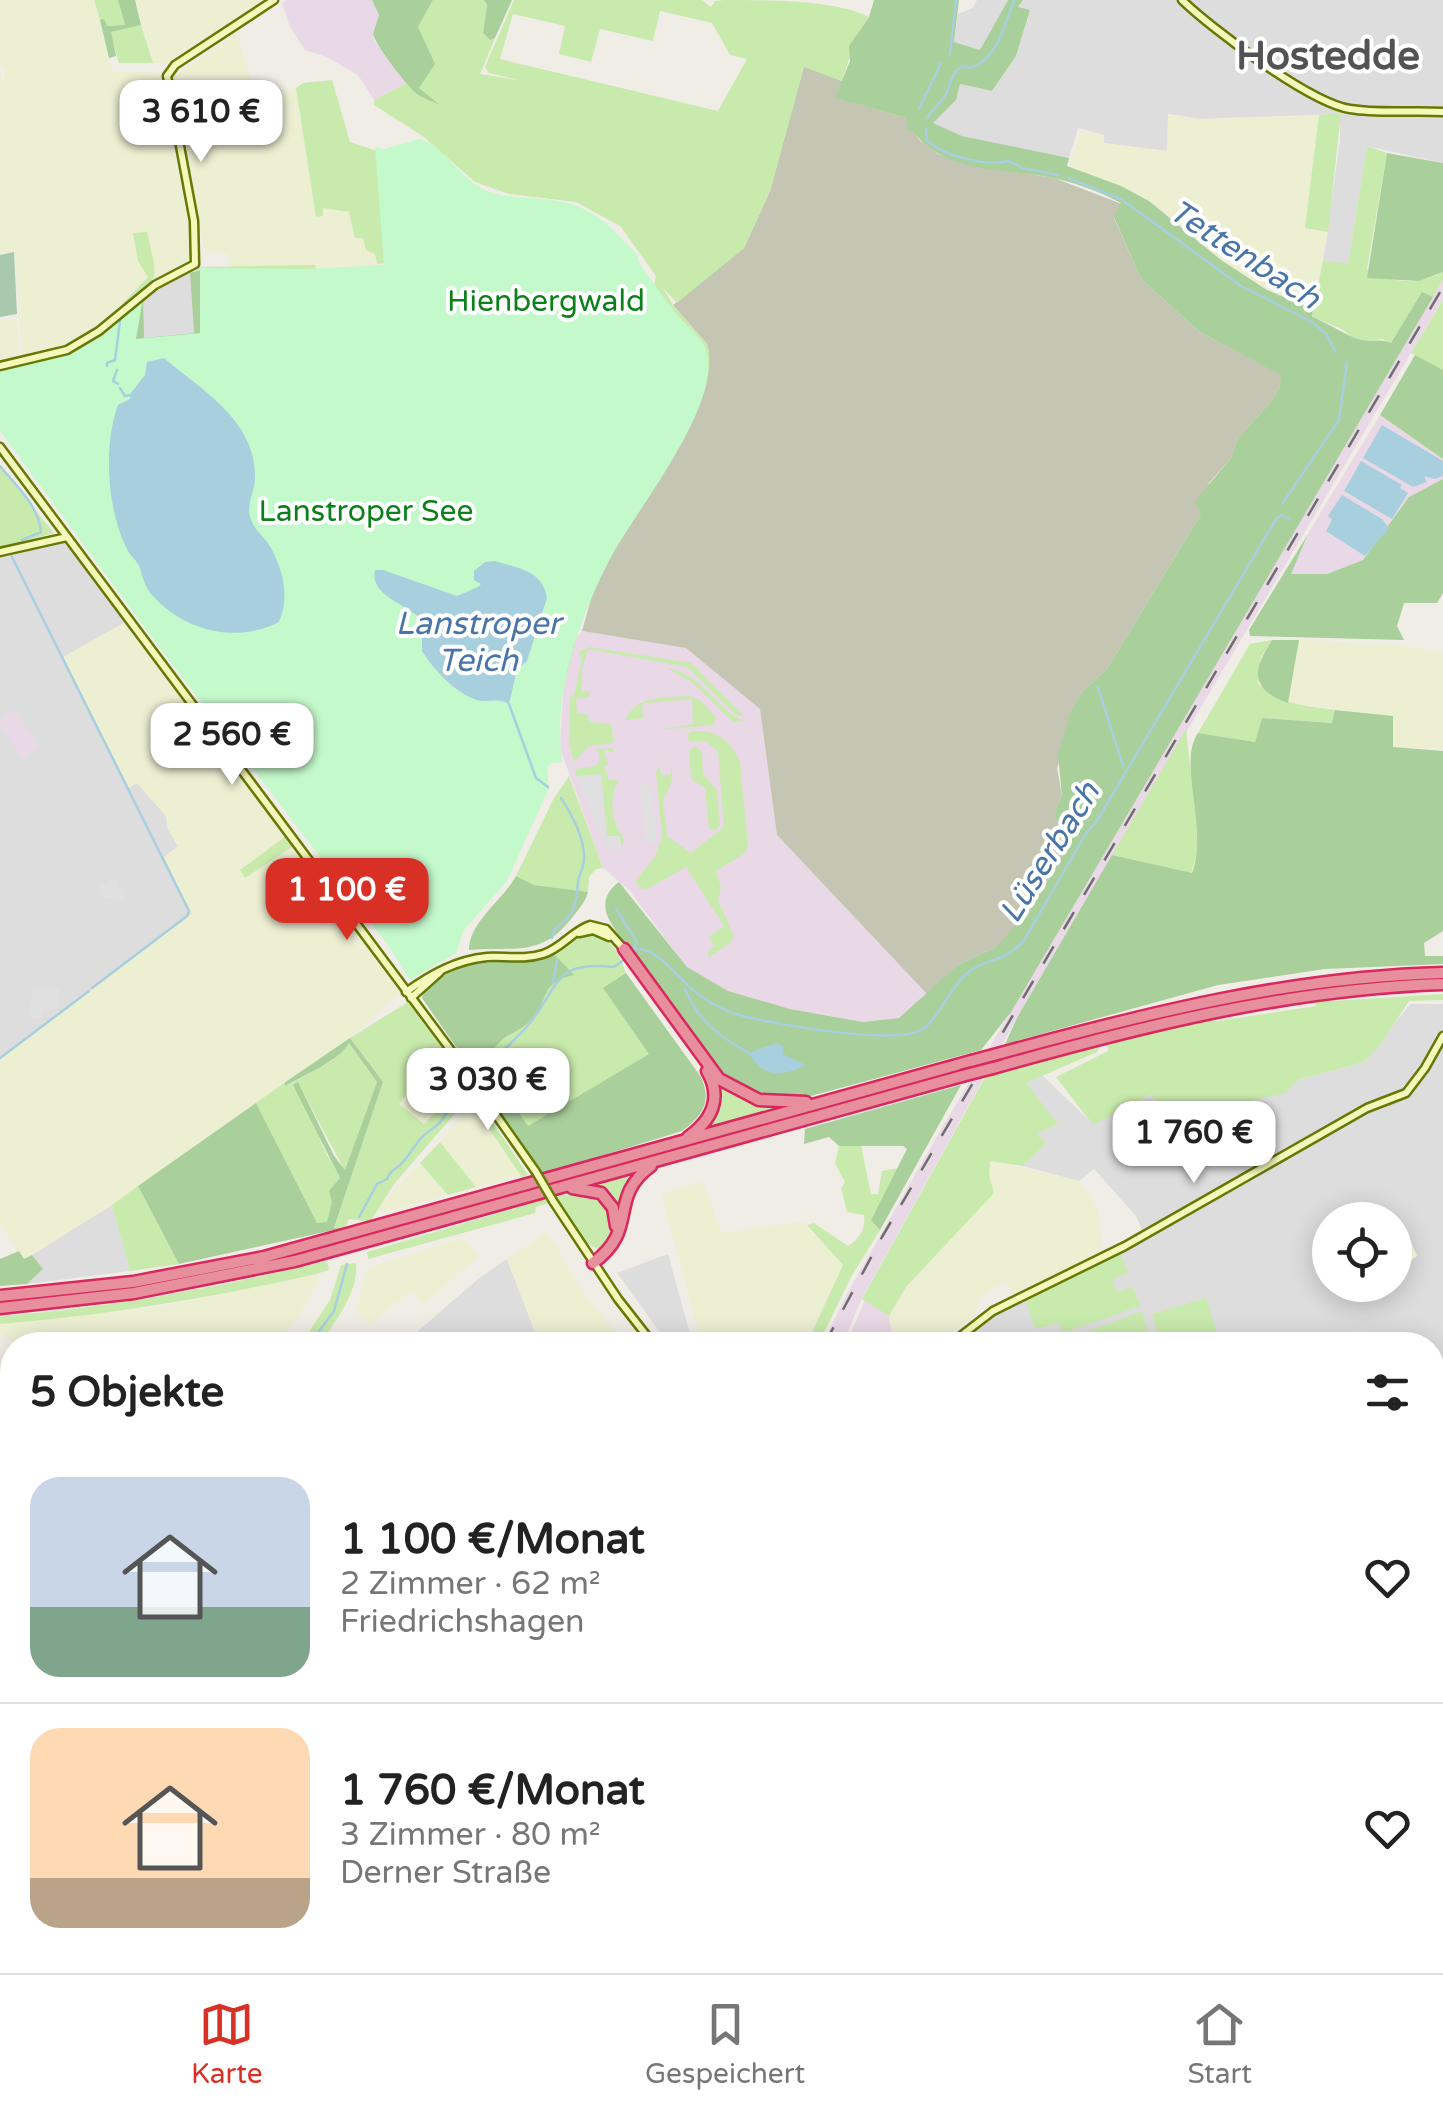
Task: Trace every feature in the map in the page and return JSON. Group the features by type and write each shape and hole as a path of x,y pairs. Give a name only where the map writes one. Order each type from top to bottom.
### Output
{"highway":[{"path":"623,950 715,1086 715,1102 708,1120 679,1143"},
{"path":"633,966 706,1065 737,1091 783,1103 861,1092"},
{"path":"0,1296 133,1282 264,1257 1160,1010 1235,994 1374,976 1443,973"},
{"path":"0,1308 134,1293 239,1274 554,1195 660,1160 1153,1024 1336,991 1443,984"},
{"path":"591,1260 610,1251 619,1236 628,1189 638,1175 660,1160"},
{"path":"554,1195 590,1189 600,1192 613,1208 616,1224 612,1238 591,1260"}],"main road":[{"path":"0,366 67,350 99,331 154,285 195,264 194,221 167,86 170,70 274,0"},
{"path":"1182,0 1221,34 1334,105 1359,110 1443,112"},
{"path":"0,447 409,995 554,1195 591,1260 644,1332"},
{"path":"0,552 67,537"},
{"path":"409,995 441,971 473,959 540,955 588,930 599,931 623,950"},
{"path":"966,1332 993,1311 1125,1246 1367,1108 1402,1096 1425,1068 1443,1036"}],"shaded area":[{"path":"0,0 94,0 112,71 160,73 193,246 193,261 153,283 148,277 101,327 61,351 22,359 15,253 0,255 0,71 4,85 4,67 0,66"},
{"path":"135,0 264,0 167,63 153,63"},
{"path":"372,0 379,15 373,39 407,83 374,100 358,75 327,57 305,50 290,27 282,3"},
{"path":"977,0 1008,0 980,50 954,42 958,14 973,8"},
{"path":"1023,0 1443,0 1443,163 1367,146 1348,265 1323,260 1340,141 1340,114 1200,119 1169,114 1168,151 1103,143 1104,135 1078,128 1069,158 962,136 932,123 960,84 992,91 1016,56 1030,11 1017,7"},
{"path":"237,33 254,93 296,88 316,216 322,208 349,212 355,238 363,238 375,253 378,268 230,267 228,253 205,252 173,90 174,76"},
{"path":"804,66 842,81 836,98 907,118 919,140 938,154 976,166 1054,178 1122,204 1114,218 1141,279 1200,332 1282,375 1270,403 1238,438 1231,458 1209,483 1201,514 1107,669 1084,690 1057,768 1062,796 1054,814 1069,845 1031,909 1011,933 996,947 958,965 927,994 777,835 760,709 686,648 582,631 596,581 698,408 704,390 707,344 673,305 744,248 770,191"},
{"path":"1168,114 1200,119 1319,115 1306,227 1328,232 1313,309 1267,290 1221,260 1149,201 1069,166 1081,131 1104,135 1104,143 1167,151"},
{"path":"14,252 17,314 0,317 0,255"},
{"path":"193,266 205,267 190,273 194,333 143,338 143,298"},
{"path":"1443,280 1443,299 1018,1016 862,1298 848,1332 828,1332 936,1138"},
{"path":"17,319 19,356 0,362 0,321"},
{"path":"1380,415 1443,459 1443,479 1409,497 1363,560 1327,574 1290,574 1310,530"},
{"path":"67,540 129,620 63,658 129,787 136,782 166,816 178,847 165,857 192,914 0,1060 0,553"},
{"path":"129,620 286,836 240,870 245,877 292,847 401,992 350,1038 120,1200 24,1259 0,1225 0,1060 191,914 164,857 178,846 166,816 137,783 129,788 63,657"},
{"path":"582,631 686,648 760,709 777,835 927,994 899,1018 863,1022 790,1009 728,991 687,968 630,891 603,868 560,748 563,693 576,638"},
{"path":"1299,640 1393,644 1443,653 1443,749 1392,747 1392,716 1288,703"},
{"path":"14,710 39,747 22,758 0,726 0,720"},
{"path":"601,774 607,836 619,836 621,842 621,848 614,853 605,846 576,776"},
{"path":"640,782 652,788 657,845 645,841"},
{"path":"109,879 119,880 123,900 100,897 100,883 108,884"},
{"path":"32,988 59,989 57,1009 42,1011 41,1018 30,1017"},
{"path":"1410,1004 1443,1004 1443,1332 970,1332 992,1315 1145,1237 1136,1216 1094,1169 1079,1181 1023,1166 1046,1143 1036,1133 1025,1083 1042,1075 1093,1124 1152,1095 1297,1080 1364,1062"},
{"path":"443,1048 469,1076 424,1124 399,1104"},
{"path":"470,1105 522,1177 476,1187 440,1142"},
{"path":"990,1160 1079,1181 1098,1209 1103,1252 1015,1294 1004,1281 978,1299 976,1314 953,1332 892,1332 889,1316 906,1287 989,1175"},
{"path":"420,1163 448,1195 373,1215 373,1213"},
{"path":"703,1182 722,1233 803,1221 843,1265 812,1332 698,1332 661,1193"},
{"path":"112,1205 130,1271 27,1284 43,1269 32,1255"},
{"path":"547,1232 582,1290 616,1332 535,1332 507,1259"},
{"path":"463,1238 479,1256 423,1305 411,1291 369,1324 356,1312 367,1268"},
{"path":"668,1254 689,1332 660,1332 617,1273"},
{"path":"507,1259 535,1332 417,1332"},
{"path":"316,1274 320,1280 288,1332 0,1332 0,1324 165,1306"},
{"path":"865,1300 889,1316 892,1332 851,1332"}],"green space":[{"path":"94,0 118,0 125,25 106,26"},
{"path":"118,0 135,0 141,25 111,32 116,56 109,58 100,20 104,19 107,26 125,25"},
{"path":"372,0 433,0 418,27 435,64 419,88 440,105 412,90 380,47 373,34 379,15"},
{"path":"433,0 484,0 487,4 483,33 490,40 495,38 480,74 518,80 489,73 485,67 514,0 702,0 711,7 715,1 724,0 781,1 839,7 869,17 857,34 842,81 804,67 770,191 744,248 677,303 663,288 707,344 709,370 687,432 595,583 561,701 135,339 204,346 221,271 200,270 205,267 315,265 316,270 624,417 656,276 620,226 576,202 509,194 475,182 424,137 374,105 374,100 407,83 422,97 436,102 419,88 418,27","holes":["660,11 712,23 730,55 747,59 718,111 500,59 513,14 565,26 559,54 591,62 600,29 653,41"]},
{"path":"484,0 512,0 495,38 490,40 483,33 487,5"},
{"path":"874,0 959,0 954,42 980,50 1008,0 1023,0 1018,7 1030,10 1016,56 992,91 960,84 956,100 933,123 962,136 1069,158 1067,166 1149,201 1221,260 1267,290 1313,309 1312,317 1358,339 1391,343 1422,292 1433,297 1011,1012 981,1050 811,1096 787,1097 755,1092 715,1067 613,927 606,910 609,892 619,882 687,967 728,991 790,1009 863,1022 899,1018 958,965 996,947 1031,909 1069,845 1054,814 1062,796 1058,754 1071,711 1084,690 1107,669 1201,514 1195,501 1231,458 1238,438 1270,403 1280,387 1281,375 1200,332 1141,279 1114,217 1121,203 1057,179 956,161 907,130 907,118 835,98 850,61 849,46 869,17"},
{"path":"141,25 153,63 119,63 110,32"},
{"path":"332,80 350,142 383,153 427,259 377,264 375,254 366,250 363,238 355,238 349,212 323,208 323,216 316,217 296,88 303,83"},
{"path":"1341,113 1328,232 1305,228 1319,115"},
{"name":"Lanstroper See","path":"419,139 435,147 479,187 501,195 571,204 608,226 638,256 668,304 703,343 708,376 701,401 674,458 611,557 588,606 565,682 560,735 562,762 547,767 549,788 507,881 464,930 456,953 410,980 388,945 159,647 0,431 0,369 66,355 143,298 136,339 200,333 200,268 384,265 375,147 384,149"},
{"path":"1367,146 1387,153 1367,269 1385,278 1405,281 1443,272 1433,297 1422,292 1391,344 1382,339 1364,341 1351,337 1342,329 1312,317 1323,260 1348,264"},
{"path":"1387,153 1443,163 1443,272 1419,281 1367,278"},
{"path":"147,232 154,277 122,309 122,304 148,277 138,261 133,233"},
{"path":"223,271 210,344 136,341 133,306 143,298 144,338 194,333 190,273"},
{"path":"1443,300 1443,370 1411,353"},
{"path":"1415,355 1443,370 1443,459 1380,415"},
{"path":"0,467 54,533 0,548"},
{"path":"1443,479 1443,593 1437,603 1404,603 1397,626 1404,640 1250,636 1249,630 1308,534 1291,574 1327,574 1363,560 1409,497"},
{"path":"1272,640 1261,657 1258,684 1286,701 1335,710 1333,723 1262,718 1255,742 1198,733 1250,644"},
{"path":"1272,640 1299,640 1288,703 1267,692 1258,678 1261,661"},
{"path":"590,647 691,663 745,717 735,714 687,667 588,649 581,692 590,691 590,697 576,699 577,714 587,714 590,722 611,724 614,743 589,746 574,762 569,743 570,697 574,696 580,651"},
{"path":"667,668 691,677 746,722 733,722 693,683"},
{"path":"690,696 701,701 716,717 713,725 657,730 693,724 692,699 646,703 642,705 643,718 625,720 644,702"},
{"path":"1335,710 1393,716 1393,747 1443,751 1443,931 1424,943 1425,956 1443,956 1443,964 1325,969 1218,985 1005,1044 1112,855 1192,873 1197,838 1191,762 1198,733 1255,742 1262,718 1332,723"},
{"path":"1186,729 1199,849 1191,873 1112,855"},
{"path":"700,731 725,740 740,762 748,844 745,853 716,871 721,888 718,900 734,936 709,957 707,953 714,946 708,937 724,926 686,867 647,889 639,888 636,880 655,857 662,837 656,772 659,766 662,775 670,775 672,764 671,784 663,800 667,836 691,853 724,827 718,751 705,741 690,742 687,737 690,732"},
{"path":"696,746 702,752 703,774 717,790 720,825 716,830 709,829 705,788 691,779 689,750"},
{"path":"614,748 614,752 604,750 608,765 604,766 609,780 618,780 612,804 614,819 625,840 621,848 619,836 607,836 601,775 576,776 575,769 599,762 595,749"},
{"path":"569,776 603,868 589,877 588,892 534,885 516,876"},
{"path":"286,836 292,847 245,878 240,870"},
{"path":"516,876 534,885 588,892 571,919 548,940 525,948 469,950 480,921"},
{"path":"591,934 610,943 621,960 626,973 604,989 650,1054 528,1126 499,1085 487,1094 475,1074 500,1042 533,1019 550,987 573,974 554,954"},
{"path":"554,954 574,975 554,983 535,1017 500,1042 475,1074 422,998 431,983 461,966"},
{"path":"626,973 701,1077 706,1094 704,1107 682,1131 542,1174 487,1094 499,1084 528,1126 649,1054 603,988"},
{"path":"1443,994 1443,1000 1409,1001 1364,1062 1297,1080 1286,1093 1229,1106 1157,1101 1151,1095 1093,1125 1056,1077 1108,1051 1107,1043 1201,1020 1316,1006 1316,1002"},
{"path":"408,1002 443,1048 399,1104 424,1124 464,1083 471,1095 394,1184 370,1222 349,1219 345,1228 334,1229 383,1082 350,1038"},
{"path":"350,1038 383,1082 334,1228 343,1228 179,1264 138,1186 256,1103 317,1223 327,1222 332,1202 329,1191 340,1178 293,1085 298,1082 334,1156 345,1170 377,1082 349,1043 329,1062 286,1086 284,1083"},
{"path":"349,1043 377,1082 345,1171 298,1083 323,1147 340,1178 327,1223 317,1223 256,1103 284,1083 286,1086 332,1061"},
{"path":"1101,1045 1097,1052 1026,1083 1058,1124 1037,1133 1046,1143 1023,1166 990,1161 994,1193 906,1287 889,1316 862,1299 985,1077"},
{"path":"714,1078 786,1106 703,1130"},
{"path":"961,1085 880,1230 871,1220 907,1149 839,1146 829,1137 804,1144 805,1129"},
{"path":"476,1098 528,1175 522,1177 475,1108 466,1110"},
{"path":"440,1142 476,1187 448,1195 420,1163"},
{"path":"839,1146 861,1146 871,1194 878,1194 882,1171 899,1168 871,1220 880,1230 824,1332 812,1332 843,1265 807,1225 814,1223 848,1246 864,1225 864,1215 847,1212 841,1188 845,1182 835,1163"},
{"path":"638,1173 621,1222 604,1251 619,1222 596,1185"},
{"path":"138,1186 179,1264 130,1271 112,1205"},
{"path":"584,1190 604,1200 611,1220 609,1238 598,1249 588,1244 555,1197"},
{"path":"546,1199 548,1203 536,1207 535,1213 368,1259 367,1252"},
{"path":"19,1251 24,1259 32,1255 43,1269 27,1284 0,1286 0,1259"},
{"path":"1120,1251 1128,1273 1113,1279 1117,1292 1133,1287 1140,1306 1062,1332 1058,1323 1035,1329 1025,1298"},
{"path":"327,1261 329,1270 237,1291 119,1311 0,1324 0,1316 165,1295"},
{"path":"356,1263 350,1295 329,1332 309,1332 330,1300 341,1265"},
{"path":"1206,1298 1217,1332 1157,1332 1152,1314"},
{"path":"1142,1311 1148,1332 1086,1332"}],"water":[{"name":"Lanstroper See","path":"164,358 236,422 253,457 255,477 250,516 275,557 284,594 279,622 263,629 229,633 180,618 150,593 120,533 109,478 113,421 118,405 130,399 145,375 147,362"},
{"path":"1382,425 1443,461 1443,476 1424,476 1427,482 1413,487 1363,458"},
{"path":"1361,461 1402,485 1400,488 1408,493 1392,519 1344,491"},
{"path":"1342,495 1382,519 1389,528 1365,556 1326,531 1332,520 1328,516"},
{"name":"Lanstroper Teich","path":"495,561 535,576 547,598 527,661 517,670 509,704 477,700 446,680 422,651 422,620 383,593 375,579 375,570 383,570 457,596 478,587 481,584 474,580 474,571 485,562"},
{"path":"776,1043 783,1046 783,1054 806,1065 781,1073 760,1067 749,1053"}],"waterway":[{"path":"950,55 956,0"},
{"name":"Tettenbach","path":"927,118 945,96 957,70 973,67 988,56 1000,38 1014,0"},
{"path":"919,109 941,63"},
{"name":"Tettenbach","path":"926,128 927,141 955,156 1009,161 1058,175"},
{"name":"Tettenbach","path":"1068,178 1121,199 1241,286 1312,322 1326,334 1336,352"},
{"path":"107,366 115,360 120,321"},
{"name":"Tettenbach","path":"1282,504 1339,420 1347,362"},
{"path":"117,370 113,381 118,384"},
{"path":"120,388 125,396 130,395"},
{"path":"0,466 26,497 39,523 41,532 22,540"},
{"name":"Lüserbach","path":"635,949 653,954 707,1000 743,1016 865,1035 911,1033 924,1028 966,974 1006,955 1025,939 1276,519 1282,515 1290,519"},
{"path":"11,555 189,911 92,988"},
{"path":"1098,687 1123,766"},
{"path":"509,704 536,778 548,787"},
{"path":"552,938 554,930 574,909 584,859 580,835 561,798"},
{"path":"616,909 637,942 631,954"},
{"path":"484,1069 524,1030 568,972 594,966 614,967 625,959"},
{"path":"553,983 557,960"},
{"path":"685,989 711,1027 749,1053"},
{"path":"0,1058 89,991"},
{"name":"Lüserbach","path":"359,1217 377,1184 401,1165 465,1089"},
{"name":"Lüserbach","path":"319,1332 334,1311 347,1264"}],"railway":[{"path":"831,1332 882,1237 1443,287"}],"district":[{"name":"Hostedde","path":"1328,55"}],"park label":[{"name":"Hienbergwald","path":"546,301"}]}
